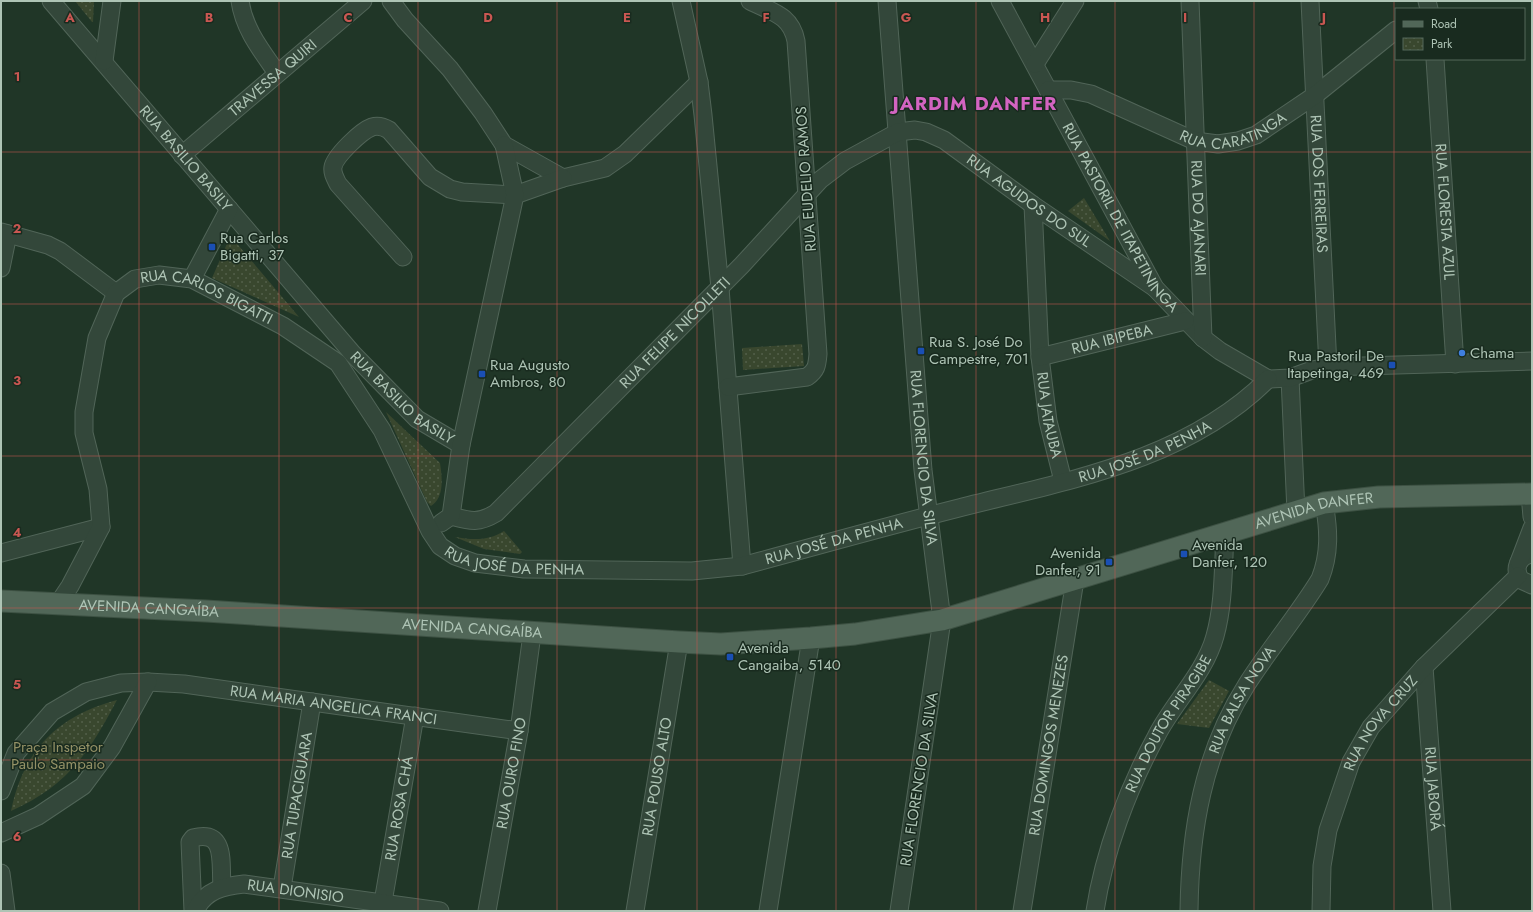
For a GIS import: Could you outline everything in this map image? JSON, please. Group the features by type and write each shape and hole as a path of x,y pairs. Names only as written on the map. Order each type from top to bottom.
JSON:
{"main road":[{"name":"AVENIDA DANFER","path":"942,620 1324,503 1378,497 1531,494"},
{"name":"AVENIDA CANGAÍBA","path":"1,601 214,612 532,634 721,644 856,634 942,620"}],"street":[{"name":"RUA BASILIO BASILY","path":"51,1 104,61 182,155 353,354 417,419 461,445"},
{"path":"104,61 112,1"},
{"path":"240,1 242,15 252,38 277,73"},
{"name":"TRAVESSA QUIRI","path":"182,155 363,1"},
{"path":"391,1 405,20 450,69 483,113 504,145 515,195 461,445 451,516 430,531"},
{"path":"681,1 699,82 720,288 742,566"},
{"name":"RUA EUDELIO RAMOS","path":"728,387 807,377 814,372 817,366 818,354 794,32 791,25 784,19 750,1"},
{"name":"RUA FLORENCIO DA SILVA","path":"887,1 928,516 942,620 899,911"},
{"name":"RUA PASTORIL DE ITAPETININGA","path":"1000,1 1156,288 1185,321 1203,338 1220,351 1268,379"},
{"path":"1035,64 1075,1"},
{"name":"RUA DO AJANARI","path":"1190,1 1203,338"},
{"name":"RUA DOS FERREIRAS","path":"1310,1 1328,367"},
{"name":"RUA CARATINGA","path":"1048,90 1071,90 1091,94 1195,141 1218,144 1238,141 1256,135 1314,96 1395,31"},
{"name":"RUA FLORESTA AZUL","path":"1436,60 1455,364"},
{"path":"402,257 338,184 334,176 333,168 340,153 368,129 380,126 389,130 430,177 441,185 462,192 515,195 563,178 605,168 625,154 699,82"},
{"name":"RUA AGUDOS DO SUL","path":"898,132 914,130 926,132 944,140 1033,205 1156,288"},
{"name":"RUA FELIPE NICOLLETI","path":"451,516 472,521 485,520 496,514 720,288 807,193 845,161 898,132"},
{"path":"504,145 563,178"},
{"name":"RUA JATAUBA","path":"1033,205 1040,357 1048,421 1063,482"},
{"path":"192,279 228,209"},
{"path":"1,268 4,233 33,240 60,251 116,293"},
{"name":"RUA CARLOS BIGATTI","path":"101,527 98,489 84,433 84,412 97,338 116,293 135,279 159,275 192,279 283,326 338,363 382,430 430,531"},
{"name":"RUA IBIPEBA","path":"1040,357 1185,321"},
{"path":"338,363 353,354"},
{"path":"1268,379 1290,378 1312,370 1328,367 1532,361"},
{"path":"1290,378 1296,512"},
{"name":"RUA JOSÉ DA PENHA","path":"430,531 440,546 455,556 475,563 524,568 692,571 742,566 928,516 1063,482 1140,459 1183,441 1234,409 1268,379"},
{"path":"1531,494 1532,518"},
{"name":"RUA BALSA NOVA","path":"1189,911 1189,872 1193,830 1213,754 1226,724 1247,686 1320,579 1326,564 1328,549 1328,521 1324,503"},
{"path":"1,553 101,527"},
{"path":"58,604 70,586 101,527"},
{"path":"1525,569 1532,528"},
{"name":"RUA DOUTOR PIRAGIBE","path":"1095,911 1109,850 1143,765 1157,734 1209,655 1220,616 1225,534"},
{"name":"RUA NOVA CRUZ","path":"1321,911 1322,866 1328,830 1351,762 1371,727 1424,667 1525,569"},
{"name":"RUA DOMINGOS MENEZES","path":"1022,911 1075,580"},
{"name":"RUA OURO FINO","path":"488,911 518,731 532,634"},
{"path":"768,911 811,638"},
{"name":"RUA POUSO ALTO","path":"635,911 679,642"},
{"name":"RUA JABORÁ","path":"1424,667 1442,911"},
{"path":"1,791 16,753 52,712 86,692 121,683 148,682"},
{"path":"1,833 38,816 83,786 112,747 148,682"},
{"name":"RUA MARIA ANGELICA FRANCI","path":"148,682 184,684 518,731"},
{"name":"RUA TUPACIGUARA","path":"282,888 312,702"},
{"name":"RUA ROSA CHÁ","path":"383,902 415,716"},
{"path":"201,836 215,840 219,847 222,886 207,896 194,911 190,842 193,838 201,836"},
{"path":"1,873 6,911"},
{"name":"RUA DIONISIO","path":"222,886 244,884 282,888 440,911"}],"green space":[{"path":"75,1 94,1 93,22 92,22"},
{"path":"1084,198 1110,241 1068,211"},
{"path":"229,239 234,240 299,317 212,278"},
{"path":"802,344 804,366 743,370 742,348"},
{"path":"386,412 440,463 442,480 441,492 439,497 431,506 427,502"},
{"path":"504,531 522,552 520,554 484,549 455,537 480,539 492,537"},
{"path":"1209,680 1229,691 1209,728 1177,724"},
{"name":"Praça Inspetor Paulo Sampaio","path":"117,700 86,752 62,779 47,791 11,811 24,771 34,754 46,739 60,726 77,716 96,707"}],"place":[{"name":"Rua Carlos Bigatti, 37","path":"212,247"},
{"name":"Rua S. José Do Campestre, 701","path":"921,351"},
{"name":"Chama","path":"1462,353"},
{"name":"Rua Pastoril De Itapetinga, 469","path":"1392,365"},
{"name":"Rua Augusto Ambros, 80","path":"482,374"},
{"name":"Avenida Danfer, 120","path":"1184,554"},
{"name":"Avenida Danfer, 91","path":"1109,562"},
{"name":"Avenida Cangaiba, 5140","path":"730,657"}],"district":[{"name":"JARDIM DANFER","path":"975,103"}]}
